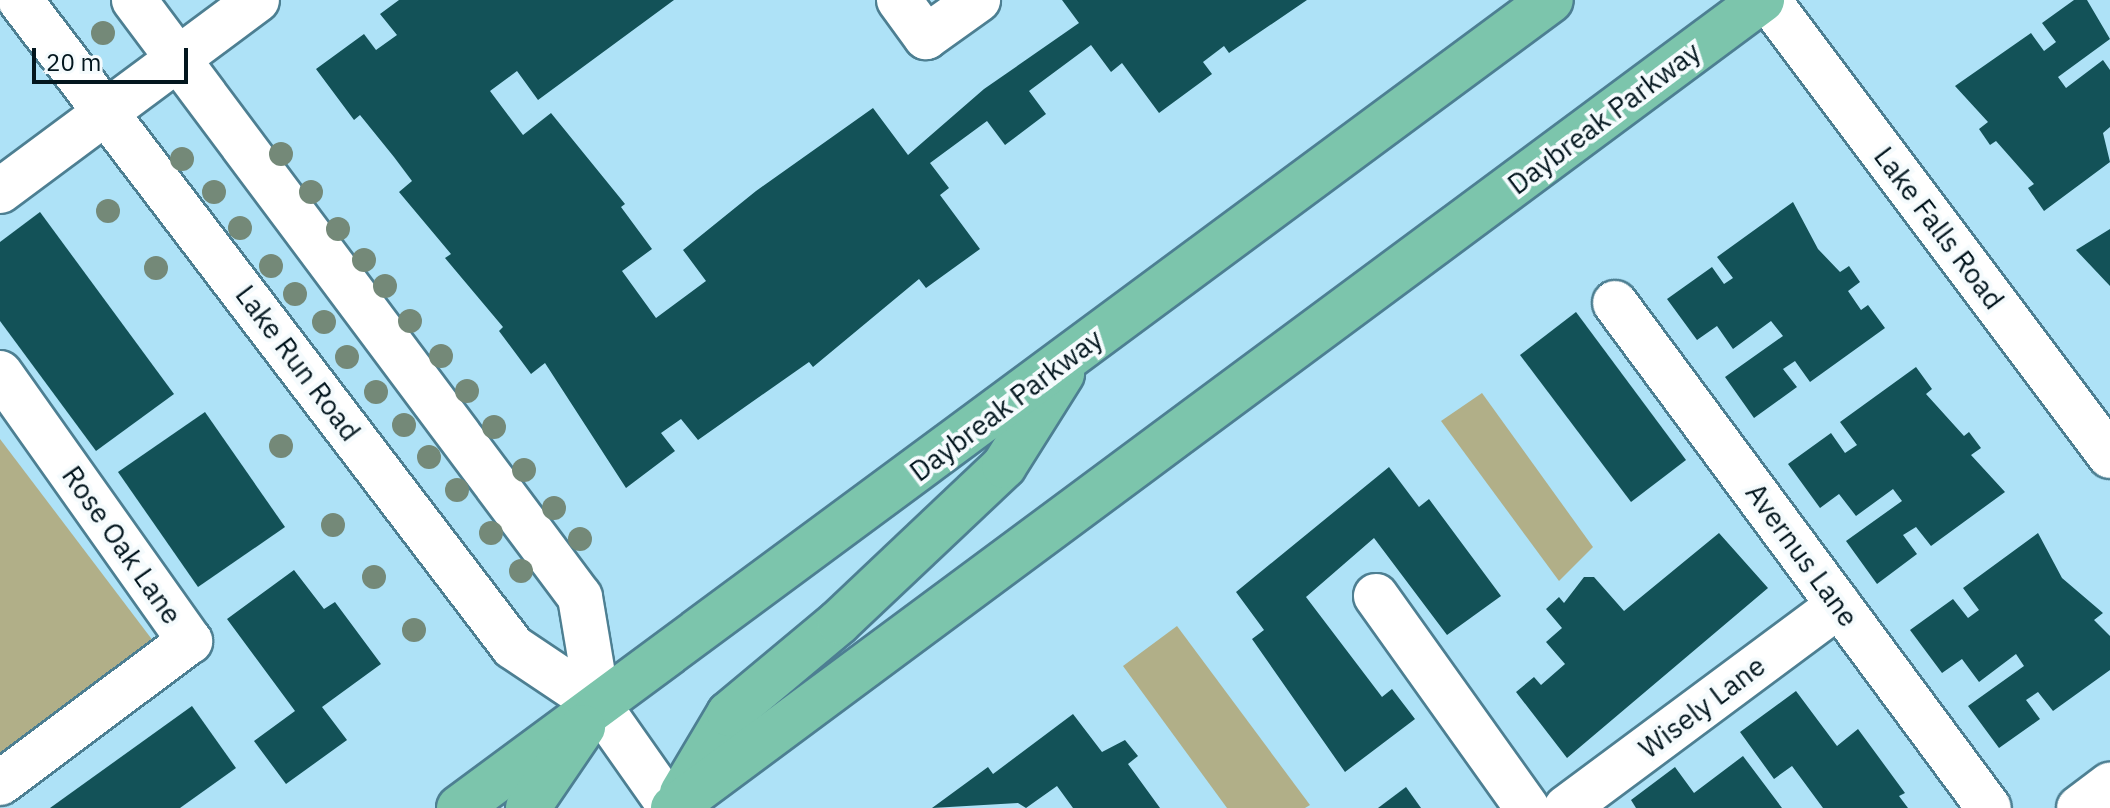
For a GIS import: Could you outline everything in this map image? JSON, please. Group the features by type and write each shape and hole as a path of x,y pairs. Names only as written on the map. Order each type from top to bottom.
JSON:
{"main road":[{"name":"Daybreak Parkway","path":"459,808 1551,0"},
{"name":"Daybreak Parkway","path":"672,808 1765,0"},
{"path":"672,808 729,714 839,622 1004,466 1077,352"},
{"path":"528,808 598,704"}],"street":[{"name":"Lake Run Road","path":"20,0 513,647 598,704 672,808"},
{"name":"Lake Run Road","path":"134,0 580,597 598,704"},
{"path":"0,191 257,0"},
{"path":"899,0 926,37 978,0"},
{"name":"Lake Falls Road","path":"1765,0 2110,456"},
{"name":"Avernus Lane","path":"1615,303 1989,808"},
{"name":"Rose Oak Lane","path":"0,373 190,641 0,783"},
{"path":"1376,596 1527,808"},
{"name":"Wisely Lane","path":"1566,808 1839,605"},
{"path":"2079,808 2110,785"}],"shaded area":[{"path":"1482,393 1593,547 1559,581 1441,421"},
{"path":"0,439 160,650 0,758"},
{"path":"1177,626 1310,805 1305,808 1227,808 1123,666"}],"building":[{"path":"399,0 674,0 538,100 517,71 490,91 523,135 551,113 625,204 621,207 652,249 622,271 656,318 706,281 683,250 756,191 873,108 908,155 984,89 1079,23 1062,0 1307,0 1229,53 1224,46 1203,62 1212,74 1159,113 1122,63 1111,72 1091,45 1029,91 1046,114 1005,145 987,121 930,163 949,188 940,195 980,249 926,288 919,279 813,367 809,362 698,440 681,419 661,433 675,451 626,488 545,363 531,374 499,331 503,327 445,258 451,254 399,192 412,181 360,115 354,120 316,69 364,34 376,50 397,35 380,14"},
{"path":"2074,0 2087,0 2110,39 2058,77 2066,88 2103,60 2110,70 2110,127 2103,133 2110,162 2044,211 2028,188 2034,184 1996,141 1990,145 1979,129 1988,122 1955,86 2031,33 2044,51 2056,42 2042,23"},
{"path":"1793,202 1818,249 1840,272 1849,266 1860,282 1848,291 1861,310 1868,305 1885,328 1810,382 1795,361 1783,369 1797,387 1754,418 1725,377 1783,336 1771,321 1733,349 1717,326 1697,340 1667,299 1712,267 1724,284 1733,278 1717,257"},
{"path":"40,212 174,394 96,451 0,321 0,242"},
{"path":"2110,229 2110,286 2076,250"},
{"path":"1576,312 1686,460 1631,502 1520,355"},
{"path":"1916,367 1932,389 1926,394 1964,436 1969,432 1981,448 1971,455 2005,492 1931,546 1916,527 1903,535 1917,554 1877,584 1846,541 1902,501 1893,489 1856,516 1839,494 1820,508 1788,464 1831,433 1845,453 1857,445 1840,422"},
{"path":"205,412 285,527 198,587 118,472"},
{"path":"1389,467 1419,507 1429,499 1501,596 1447,635 1374,538 1306,597 1382,697 1392,689 1415,719 1345,772 1252,639 1264,630 1236,592"},
{"path":"1719,533 1768,588 1567,758 1516,692 1534,677 1541,685 1565,664 1546,642 1562,628 1546,609 1559,597 1564,603 1584,577 1594,577 1624,611"},
{"path":"2038,533 2062,578 2103,613 2094,620 2110,636 2110,670 2053,711 2038,692 2026,700 2040,719 1999,748 1968,706 2024,666 2016,654 1979,682 1962,659 1942,673 1910,630 1953,599 1968,618 1979,610 1963,588"},
{"path":"294,570 324,609 335,602 381,664 322,707 347,740 286,784 254,741 295,711 227,619"},
{"path":"1796,691 1837,746 1858,729 1905,793 1899,796 1908,808 1823,808 1792,766 1774,779 1740,732"},
{"path":"192,706 236,768 180,808 50,808"},
{"path":"1073,714 1102,752 1125,740 1138,756 1128,764 1160,808 1073,808 1057,786 1026,808 1018,803 932,808 988,767 993,774"},
{"path":"1743,756 1782,808 1636,808 1631,800 1675,767 1694,793"},
{"path":"1406,787 1421,808 1378,808"}]}
